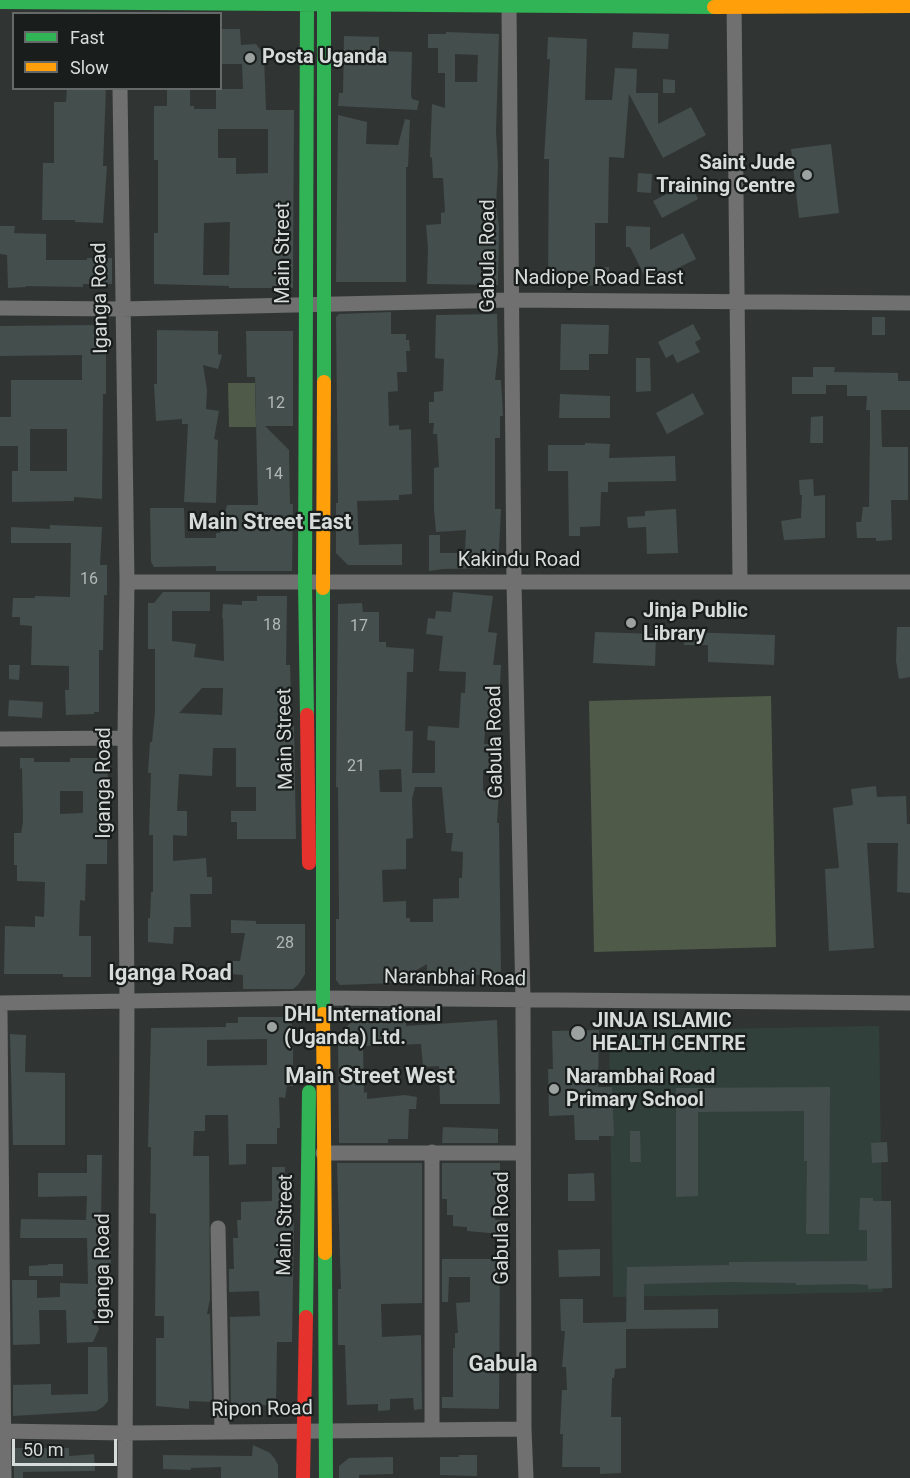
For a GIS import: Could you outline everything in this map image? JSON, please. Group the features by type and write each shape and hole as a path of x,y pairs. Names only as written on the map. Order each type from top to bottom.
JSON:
{"street":[{"path":"0,2 119,8 308,1 509,6 734,4 910,6"},
{"name":"Main Street","path":"308,1 305,582 309,886 317,999 323,1153 326,1478"},
{"name":"Main Street","path":"310,1058 317,999 324,582 323,1"},
{"path":"734,4 740,581"},
{"name":"Gabula Road","path":"509,6 514,582 524,1001 526,1478"},
{"name":"Iganga Road","path":"120,90 127,582 125,1478"},
{"name":"Nadiope Road East","path":"0,308 122,309 510,300 910,303"},
{"name":"Kakindu Road","path":"127,582 910,582"},
{"path":"0,739 125,738"},
{"name":"Naranbhai Road","path":"0,1003 317,999 910,1003"},
{"path":"0,1011 4,1478"},
{"name":"Main Street","path":"303,1478 309,1082"},
{"path":"432,1152 432,1429"},
{"path":"323,1153 524,1153"},
{"path":"218,1228 222,1432"},
{"name":"Ripon Road","path":"2,1432 524,1429"}],"shaded area":[{"path":"879,1026 883,1292 613,1297 609,1031"}],"green space":[{"path":"228,383 255,383 256,427 229,427"},
{"path":"771,696 776,947 594,952 589,701"}],"building":[{"path":"222,29 240,29 241,45 256,44 264,55 266,110 294,110 293,288 229,288 229,286 154,284 154,233 158,233 158,160 154,160 154,106 167,106 167,90 190,90 190,106 194,106 194,109 216,109 216,90 243,89 242,64 222,64","holes":["218,129 268,129 268,173 236,174 236,158 218,158","230,222 229,275 203,275 204,223"]},
{"path":"446,32 499,34 496,131 498,285 427,284 426,225 441,224 441,213 445,212 443,178 433,178 432,158 430,157 432,104 445,108 445,73 438,73 438,48 428,48 428,34 446,34","holes":["455,54 478,55 477,82 455,82"]},
{"path":"633,32 669,34 668,49 632,48"},
{"path":"344,36 379,37 379,51 412,52 411,95 412,99 419,101 417,110 338,106 339,93 343,93"},
{"path":"548,37 587,39 585,100 612,100 615,68 637,69 636,93 658,93 658,124 691,107 706,135 663,158 629,94 624,158 609,157 608,223 595,223 595,268 609,267 610,284 584,286 584,276 548,276 549,159 544,159 550,59 547,59"},
{"path":"663,79 675,80 675,93 663,93"},
{"path":"67,90 106,90 103,166 107,166 103,223 42,220 43,163 54,163 54,102 66,102"},
{"path":"338,115 367,122 366,144 398,145 405,119 410,120 408,167 406,167 406,282 336,282"},
{"path":"831,144 839,213 799,218 791,149"},
{"path":"638,173 652,174 651,193 637,192"},
{"path":"690,182 698,199 662,218 653,201"},
{"path":"0,226 15,226 14,233 46,234 46,260 112,258 112,284 83,284 83,287 8,288 7,255 0,254"},
{"path":"626,226 650,227 650,250 683,233 696,259 648,283 630,247 626,247"},
{"path":"391,312 391,334 406,334 410,351 406,351 407,372 397,372 398,391 388,392 389,426 399,425 399,430 411,429 412,494 399,495 399,500 357,501 359,545 402,544 402,565 348,565 336,553 336,503 338,503 336,317 339,314"},
{"path":"497,314 498,352 495,380 501,380 503,416 500,416 500,438 495,438 495,509 501,509 498,568 429,571 429,535 440,535 440,553 465,553 466,530 436,532 434,468 439,467 437,434 433,434 434,423 429,423 429,402 434,402 434,392 443,391 444,359 435,358 436,315"},
{"path":"872,317 885,317 885,335 872,335"},
{"path":"561,324 609,325 608,354 589,354 589,370 560,370"},
{"path":"693,324 701,339 695,342 700,352 677,363 673,354 666,358 658,342"},
{"path":"94,325 94,343 106,343 102,499 74,497 74,501 12,502 12,471 18,471 18,446 0,446 0,417 11,417 11,380 82,380 82,355 0,356 0,326","holes":["30,429 67,429 67,471 30,471"]},
{"path":"157,330 218,331 218,354 222,355 218,369 203,365 207,390 206,409 219,411 214,439 218,440 216,503 184,502 188,424 182,424 182,419 156,421 154,384 157,384"},
{"path":"246,331 293,331 293,426 265,426 289,450 290,504 293,504 292,571 216,571 216,566 154,567 151,562 150,508 184,508 185,538 216,538 216,533 220,533 227,505 258,505 255,377 247,377"},
{"path":"636,358 650,358 651,391 636,392"},
{"path":"813,367 835,367 834,372 898,373 898,381 910,381 910,410 881,410 882,447 908,447 908,500 891,500 892,540 876,541 876,538 857,538 856,522 861,522 863,507 869,507 870,410 866,410 867,396 847,396 847,385 826,385 826,394 792,394 792,377 813,377"},
{"path":"693,393 704,414 667,434 656,413"},
{"path":"560,394 610,396 610,418 559,418"},
{"path":"823,416 823,443 810,443 811,417"},
{"path":"585,443 610,444 609,458 675,456 676,481 608,482 608,492 601,492 600,526 580,527 580,536 569,536 568,471 548,471 548,445 585,445"},
{"path":"813,479 814,496 825,495 825,538 784,540 781,521 801,518 802,495 800,495 799,480"},
{"path":"676,509 678,553 647,554 646,527 628,528 627,517 645,516 645,511"},
{"path":"50,525 102,527 100,565 107,565 107,595 104,595 103,650 99,650 99,712 94,712 94,714 66,715 65,690 69,690 69,666 31,665 32,626 20,625 20,617 12,617 13,598 70,597 71,543 11,543 11,527 50,529"},
{"path":"163,592 210,592 210,611 172,611 172,641 196,644 194,657 224,661 223,604 242,605 242,601 257,601 257,596 287,596 286,665 290,665 292,726 294,726 296,839 237,839 237,822 231,822 231,811 256,811 256,787 236,787 236,748 213,748 212,776 179,774 177,811 187,811 187,836 173,835 173,861 206,858 207,877 212,877 212,894 190,894 191,927 174,927 173,944 148,942 148,918 150,918 151,892 153,892 153,835 149,835 151,773 148,773 155,712 155,649 148,649 148,603 154,603","holes":["202,688 223,688 222,715 179,713"]},
{"path":"453,592 493,596 488,632 497,633 493,665 501,665 498,721 486,720 484,744 498,744 498,770 483,770 483,791 499,792 497,823 499,823 501,974 427,978 427,964 395,983 340,985 336,980 336,919 339,919 338,787 336,787 338,604 362,603 363,612 379,612 379,642 386,642 386,647 414,649 413,672 407,672 405,731 413,731 412,773 435,773 435,741 427,740 428,726 459,728 461,693 465,693 466,672 439,671 443,636 426,634 428,618 435,619 436,611 451,612","holes":["401,769 402,792 380,792 379,770","415,787 442,787 446,833 453,833 451,851 463,852 459,898 433,899 433,922 410,922 410,918 406,918 406,901 383,902 382,870 406,869 406,839 413,838 412,799"]},
{"path":"897,627 910,627 910,677 899,679 896,661"},
{"path":"595,632 656,634 655,666 593,663"},
{"path":"684,632 775,635 774,665 708,662 708,645 684,645"},
{"path":"9,665 20,665 19,680 9,679"},
{"path":"9,700 43,702 42,718 8,716"},
{"path":"20,758 34,758 34,762 70,762 70,758 108,758 107,864 86,864 85,901 80,900 79,936 91,936 91,977 63,977 63,974 4,974 5,926 35,927 35,916 44,917 45,882 17,881 17,865 14,865 14,833 21,833 23,822 22,768 20,769","holes":["60,791 83,791 83,813 60,814"]},
{"path":"876,786 877,797 906,796 907,824 910,824 910,893 897,892 898,843 867,843 874,948 829,951 825,869 839,868 833,808 853,805 851,789"},
{"path":"231,920 256,921 256,924 305,924 305,974 298,985 293,989 243,989 243,975 230,974 230,961 240,961 245,933 231,933"},
{"path":"238,1017 287,1019 293,1030 293,1086 287,1086 285,1098 279,1097 280,1128 277,1128 277,1144 246,1144 246,1164 229,1165 228,1115 205,1115 205,1131 194,1131 193,1156 209,1156 210,1299 207,1314 210,1314 212,1402 189,1401 189,1409 156,1406 156,1338 164,1338 164,1316 155,1316 156,1214 150,1213 151,1147 148,1147 151,1028 226,1027 226,1023 238,1023","holes":["267,1039 267,1065 207,1066 207,1040"]},
{"path":"497,1020 500,1104 440,1104 439,1066 423,1067 421,1044 363,1046 364,1093 367,1092 367,1099 405,1095 417,1097 416,1109 409,1109 408,1139 388,1139 388,1143 339,1143 338,1036 350,1023 406,1021 406,1026"},
{"path":"599,1030 598,1087 612,1087 614,1136 599,1136 599,1140 575,1140 574,1115 549,1116 548,1069 553,1069 552,1031"},
{"path":"10,1034 26,1035 25,1072 65,1073 65,1145 13,1145"},
{"path":"830,1087 829,1234 806,1234 807,1161 804,1161 804,1111 698,1112 698,1196 676,1197 676,1088"},
{"path":"443,1127 498,1129 498,1143 442,1143"},
{"path":"630,1131 640,1131 641,1162 630,1162"},
{"path":"887,1142 888,1162 872,1163 871,1143"},
{"path":"87,1155 102,1155 101,1220 110,1220 111,1278 105,1278 104,1310 92,1310 99,1329 93,1342 67,1343 66,1310 39,1310 40,1344 13,1345 12,1280 37,1280 37,1298 60,1297 60,1283 88,1284 87,1238 20,1238 21,1219 86,1220 87,1196 38,1197 38,1173 87,1173"},
{"path":"337,1163 422,1163 422,1303 381,1304 382,1337 421,1335 422,1409 414,1410 413,1398 390,1399 390,1410 378,1411 378,1404 347,1405 345,1345 338,1345 338,1289 341,1289"},
{"path":"442,1163 500,1163 500,1181 496,1181 495,1220 501,1220 500,1234 467,1231 467,1227 453,1226 453,1215 447,1215 447,1199 442,1199"},
{"path":"272,1167 285,1167 284,1220 294,1220 292,1342 277,1342 276,1405 231,1406 230,1317 260,1316 259,1291 229,1292 229,1269 234,1269 233,1238 238,1238 237,1220 241,1220 241,1202 272,1201"},
{"path":"594,1173 595,1201 568,1201 568,1174"},
{"path":"860,1198 891,1201 892,1288 868,1289 868,1285 796,1285 796,1283 644,1284 644,1310 718,1309 718,1328 626,1329 627,1267 729,1265 729,1262 867,1261 867,1230 859,1230"},
{"path":"600,1249 600,1276 559,1277 558,1250"},
{"path":"442,1259 500,1259 499,1409 442,1408 442,1397 453,1397 453,1348 455,1348 455,1333 458,1333 456,1303 470,1302 470,1277 449,1277 448,1302 442,1302"},
{"path":"63,1264 63,1276 29,1276 29,1266"},
{"path":"560,1299 583,1299 583,1323 626,1322 626,1368 615,1369 614,1378 612,1378 611,1417 621,1417 621,1473 600,1474 600,1467 562,1467 563,1434 560,1434 562,1390 567,1390 566,1367 562,1367 565,1331 561,1331"},
{"path":"88,1347 107,1347 108,1401 103,1407 96,1411 13,1416 13,1385 51,1384 51,1395 88,1394"},
{"path":"253,1445 270,1453 275,1459 278,1465 278,1478 221,1478 221,1467 191,1468 191,1470 163,1469 163,1455 252,1456"},
{"path":"14,1448 69,1448 69,1456 94,1454 95,1471 23,1472 23,1478 14,1478"},
{"path":"459,1455 477,1455 477,1476 440,1475 440,1457 459,1457"},
{"path":"393,1457 393,1474 339,1478 339,1466 349,1458"}],"traffic: fast":[{"path":"0,2 714,7"},
{"path":"307,3 305,582 307,715"},
{"path":"324,3 324,382"},
{"path":"323,588 323,1014"},
{"path":"306,1317 309,1092"},
{"path":"325,1253 326,1478"}],"traffic: slow":[{"path":"714,7 910,6"},
{"path":"323,588 324,382"},
{"path":"323,1014 325,1253"}],"traffic: jam":[{"path":"307,715 309,863"},
{"path":"303,1478 306,1317"}],"place":[{"name":"Posta Uganda","path":"250,58"},
{"name":"Saint Jude Training Centre","path":"807,175"},
{"name":"Jinja Public Library","path":"631,623"},
{"name":"DHL International (Uganda) Ltd.","path":"272,1027"},
{"name":"JINJA ISLAMIC HEALTH CENTRE","path":"578,1033"},
{"name":"Narambhai Road Primary School","path":"554,1089"}],"district":[{"name":"Main Street East","path":"270,523"},
{"name":"Iganga Road","path":"170,974"},
{"name":"Main Street West","path":"370,1077"},
{"name":"Gabula","path":"503,1365"}]}
